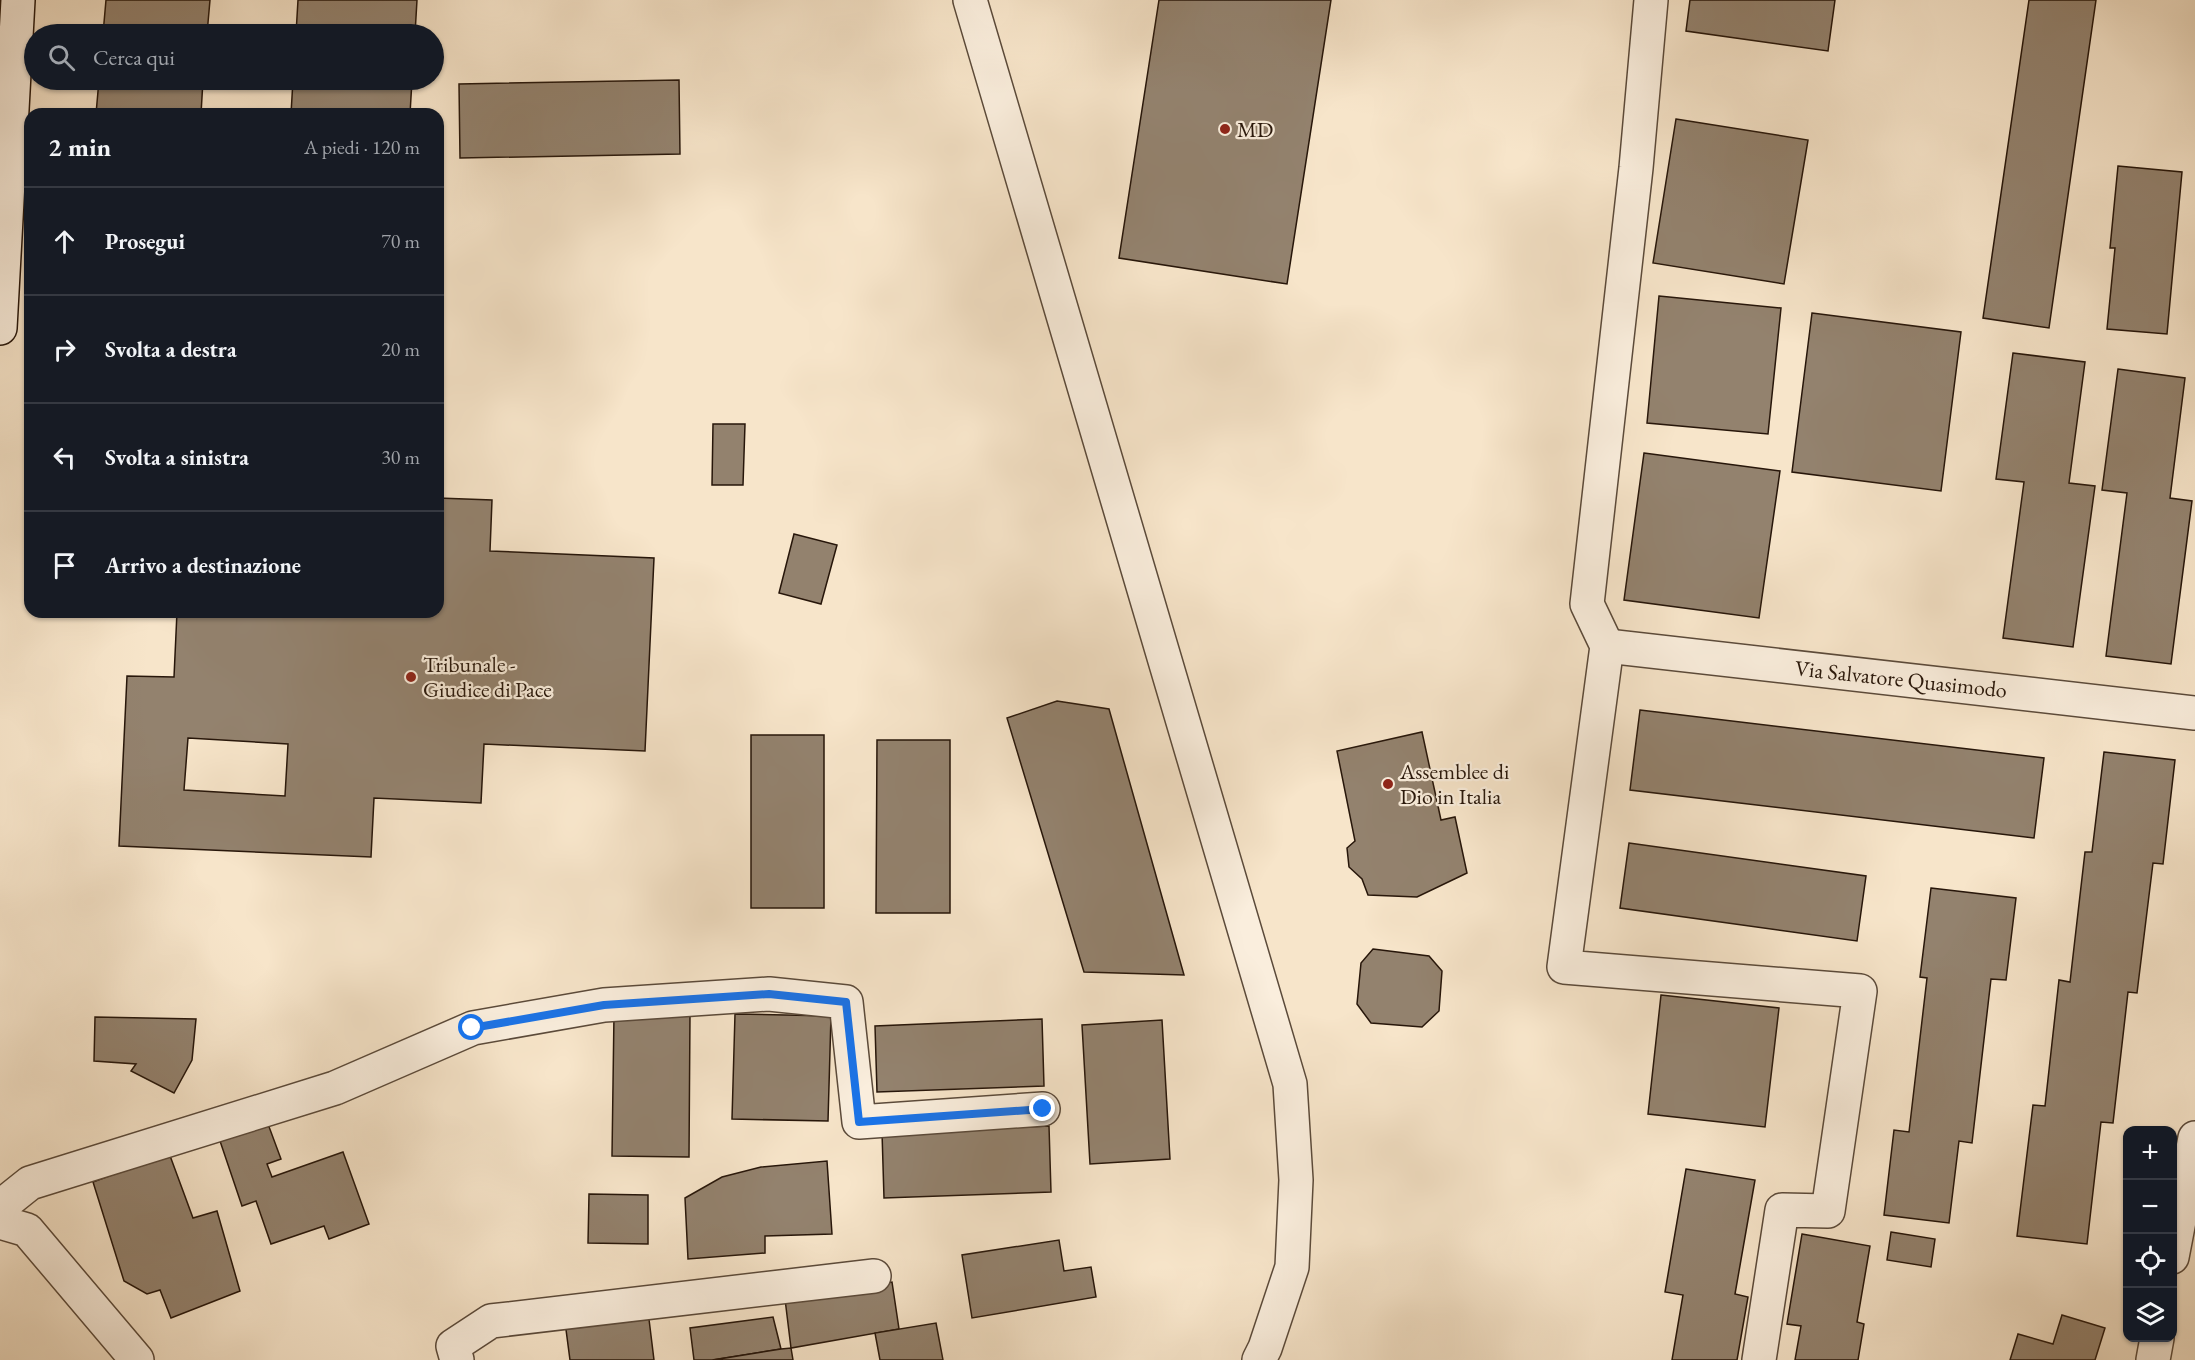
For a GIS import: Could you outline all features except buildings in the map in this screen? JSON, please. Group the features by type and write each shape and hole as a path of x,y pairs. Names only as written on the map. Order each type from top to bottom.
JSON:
{"street":[{"path":"0,328 18,0"},
{"path":"969,0 1290,1084 1296,1180 1292,1267 1259,1360"},
{"path":"1650,0 1636,168 1587,604 1607,646 1564,967 1860,991 1828,1211 1782,1210 1759,1360"},
{"name":"Via Salvatore Quasimodo","path":"1607,646 2195,713"},
{"path":"0,1207 30,1183 335,1088 472,1028 604,1005 769,994 846,1002 859,1122 1043,1109"},
{"path":"2176,1234 2195,1138"},
{"path":"0,1222 27,1230 137,1360"},
{"path":"457,1360 453,1346 491,1321 874,1276"},
{"path":"2153,1360 2156,1342"}],"place":[{"name":"MD","path":"1225,129"},
{"name":"Tribunale - Giudice di Pace","path":"411,677"},
{"name":"Assemblee di Dio in Italia","path":"1388,784"}],"route":[{"path":"472,1028 604,1005 769,994 846,1002 859,1122 1043,1109"}]}
